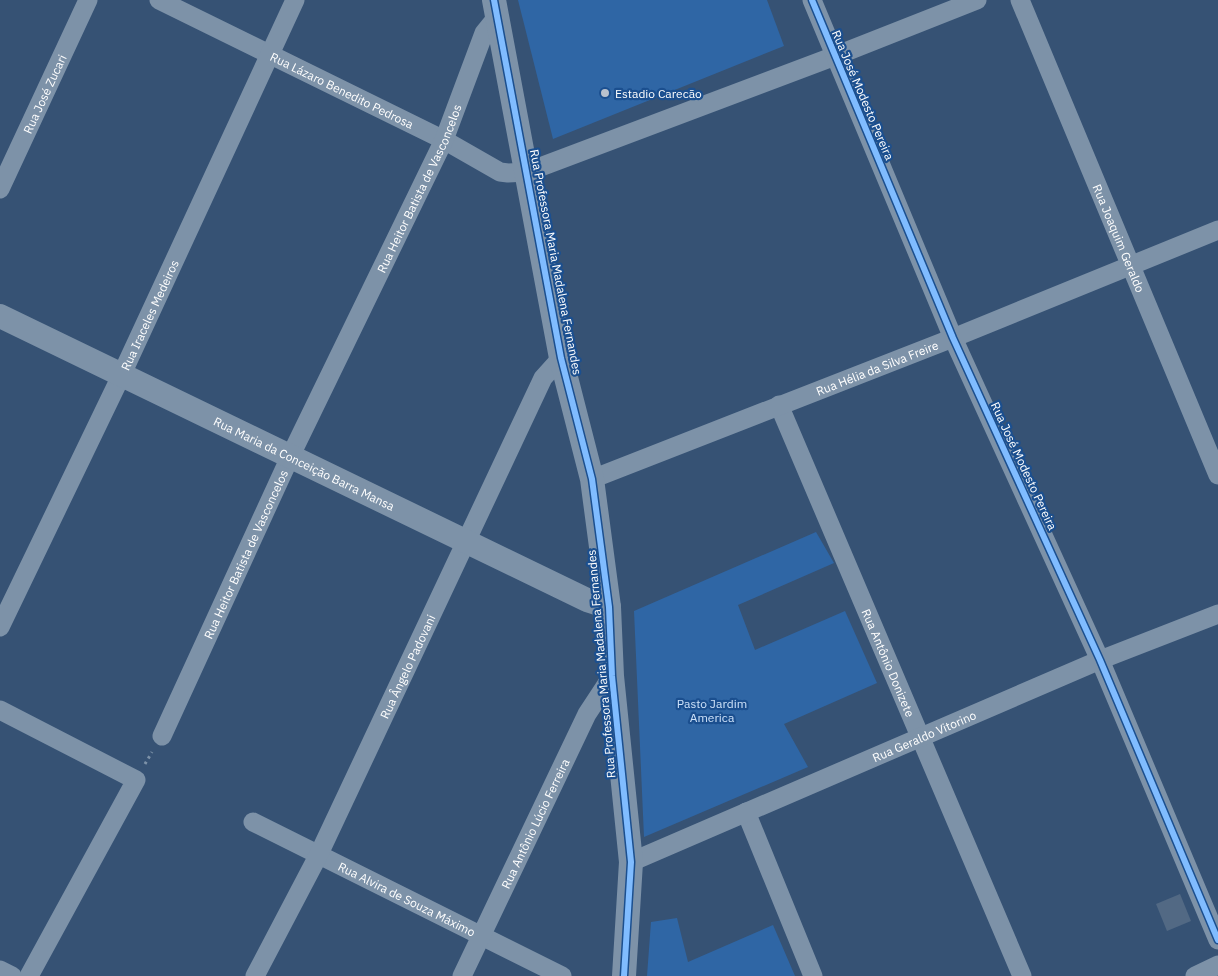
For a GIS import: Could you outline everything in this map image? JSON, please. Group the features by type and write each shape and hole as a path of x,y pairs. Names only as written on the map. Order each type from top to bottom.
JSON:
{"street":[{"name":"Rua José Zucari","path":"0,189 88,0"},
{"name":"Rua Lázaro Benedito Pedrosa","path":"158,0 444,140 500,172 527,172"},
{"name":"Rua Iraceles Medeiros","path":"0,627 121,376 295,0"},
{"name":"Rua José Modesto Pereira","path":"812,0 953,338 1100,660 1218,940"},
{"path":"527,172 835,56 977,0"},
{"name":"Rua Joaquim Geraldo","path":"1020,0 1218,475"},
{"name":"Rua Heitor Batista de Vasconcelos","path":"162,736 290,457 444,140 495,8"},
{"name":"Rua Professora Maria Madalena Fernandes","path":"495,8 561,358 592,479 609,607 612,676 631,862 624,976"},
{"name":"Rua Hélia da Silva Freire","path":"592,479 953,338 1218,230"},
{"name":"Rua Maria da Conceição Barra Mansa","path":"0,316 586,600 609,607"},
{"name":"Rua Ângelo Padovani","path":"255,976 318,856 543,378 561,358"},
{"name":"Rua Antônio Donizete","path":"779,405 1022,976"},
{"name":"Rua Geraldo Vitorino","path":"631,862 1100,660 1218,614"},
{"name":"Rua Antônio Lúcio Ferreira","path":"462,976 483,936 587,714 612,676"},
{"path":"0,710 136,780 29,976"},
{"path":"746,812 813,976"},
{"name":"Rua Alvira de Souza Máximo","path":"253,822 562,976"},
{"path":"1195,976 1218,965"},
{"path":"0,970 12,976"}],"path":[{"path":"136,780 162,736"}],"green space":[{"name":"Estadio Carecão","path":"518,0 767,0 784,46 553,139"},
{"name":"Pasto Jardim America","path":"816,532 834,563 738,605 755,650 845,611 877,683 784,724 808,767 644,837 634,611"},
{"path":"677,918 688,962 773,925 795,976 647,976 651,922"}],"building":[{"path":"1180,894 1191,921 1167,931 1156,904"}],"cycle path":[{"path":"494,0 561,358 592,479 609,607 612,676 631,862 624,976"},
{"path":"812,0 953,338 1100,660 1218,940"}],"place":[{"name":"Estadio Carecão","path":"605,93"}]}
